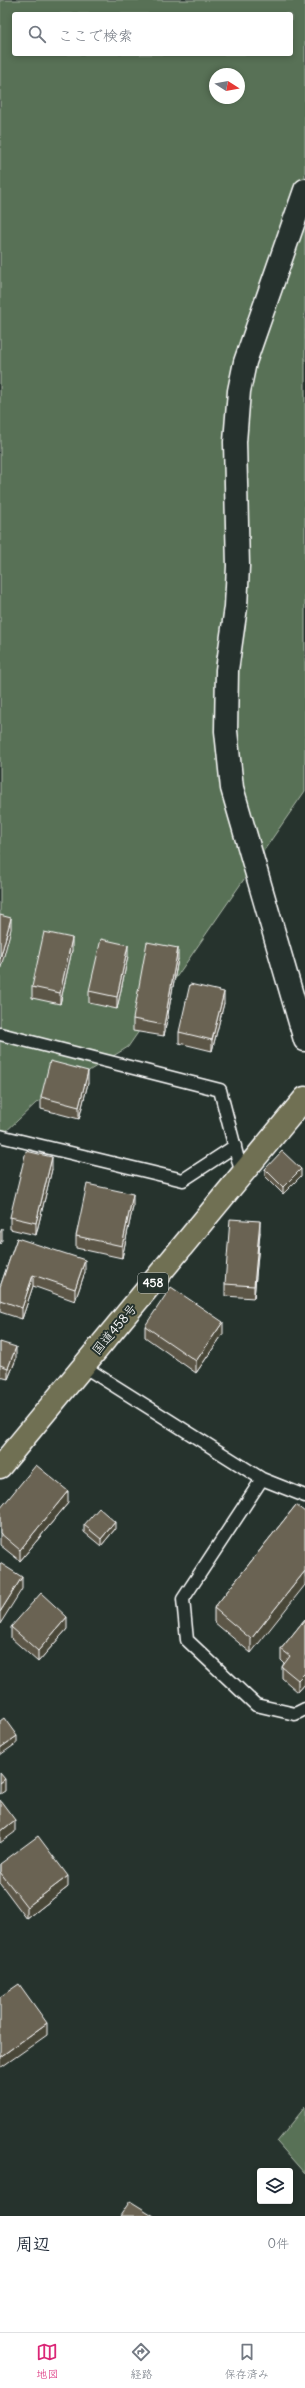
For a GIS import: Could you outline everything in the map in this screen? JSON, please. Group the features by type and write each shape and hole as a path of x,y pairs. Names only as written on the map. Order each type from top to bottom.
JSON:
{"highway":[{"name":"国道458号","path":"0,1467 305,1098"}],"street":[{"path":"305,190 245,362 239,390 235,442 238,566 236,607 227,670 226,731 232,788 305,1040"}],"lane":[{"path":"0,1034 220,1090 242,1175"},
{"path":"0,1136 183,1180 235,1146"},
{"path":"83,1366 262,1479 305,1496"},
{"path":"262,1479 183,1599 187,1640 256,1705 295,1714 305,1709"}],"green space":[{"path":"0,0 305,0 305,791 128,1047 36,1103 0,1137"},
{"path":"305,2107 305,2174 277,2142"}],"building":[{"path":"0,915 11,918 0,959"},
{"path":"44,932 72,938 60,993 32,987"},
{"path":"101,939 128,945 117,997 89,991"},
{"path":"147,942 178,948 164,1025 133,1019"},
{"path":"190,984 224,992 212,1040 179,1032"},
{"path":"50,1061 88,1071 79,1107 41,1097"},
{"path":"26,1151 52,1157 36,1223 10,1217"},
{"path":"282,1151 301,1169 283,1187 265,1169"},
{"path":"87,1184 133,1194 122,1246 76,1236"},
{"path":"230,1219 260,1221 254,1286 225,1284"},
{"path":"17,1238 85,1260 75,1289 33,1275 22,1308 0,1300 0,1287"},
{"path":"171,1287 223,1322 196,1361 145,1326"},
{"path":"0,1342 16,1347 8,1368 0,1365"},
{"path":"36,1465 68,1491 20,1550 0,1533 0,1509"},
{"path":"296,1505 305,1512 305,1571 251,1639 214,1608"},
{"path":"99,1508 115,1522 101,1539 84,1525"},
{"path":"0,1563 22,1577 0,1612"},
{"path":"41,1593 67,1617 38,1651 11,1627"},
{"path":"305,1619 305,1673 298,1680 282,1667 290,1656 281,1649"},
{"path":"4,1718 17,1736 0,1748 0,1721"},
{"path":"0,1773 5,1779 0,1783"},
{"path":"0,1800 15,1820 0,1832"},
{"path":"38,1836 68,1876 27,1907 0,1872 0,1864"},
{"path":"19,1984 47,2023 0,2057 0,1997"},
{"path":"130,2201 154,2216 120,2216"}]}
